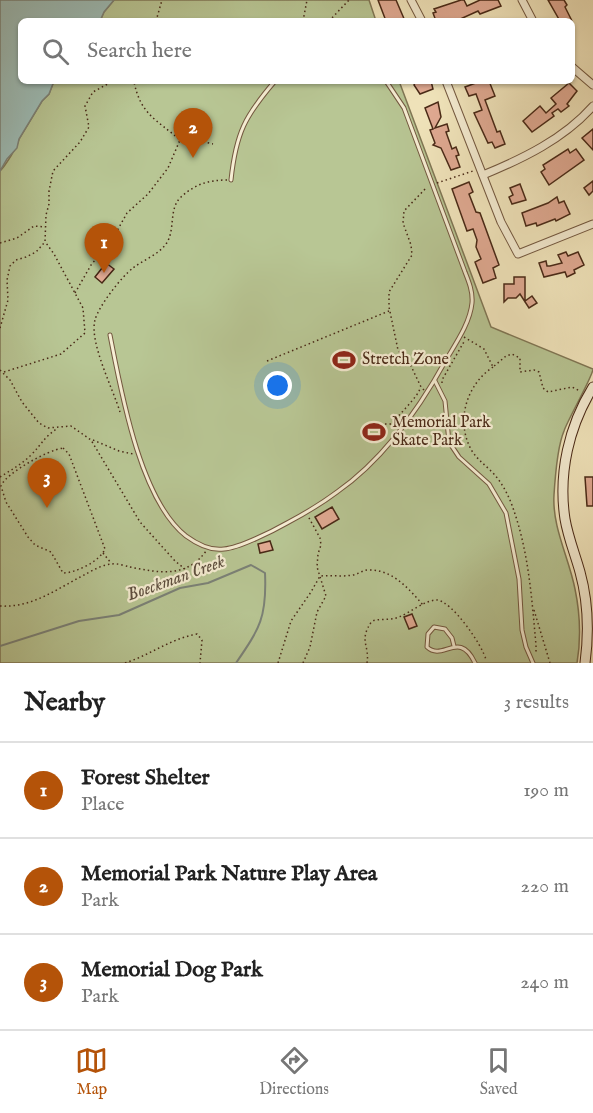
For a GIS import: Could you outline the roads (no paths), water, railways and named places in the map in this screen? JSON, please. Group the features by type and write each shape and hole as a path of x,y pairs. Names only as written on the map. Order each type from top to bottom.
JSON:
{"street":[{"path":"522,0 531,18"},
{"path":"413,1 421,18"},
{"path":"575,70 593,85"},
{"path":"447,84 501,222 518,254 593,224"},
{"path":"483,175 539,148 572,126 593,106"},
{"path":"585,663 587,626 584,595 567,527 563,486 569,443 581,409 593,387"}],"lane":[{"path":"231,180 236,143 247,119 273,84"},
{"path":"110,335 121,393 140,456 156,497 175,526 187,537 208,548 225,550 269,534 339,491 377,457 409,420 435,381 460,336 472,306 472,296 465,272 404,108 388,84"},
{"path":"435,381 445,401 449,442 459,457 489,484 506,513 517,562 522,630 533,663"},
{"path":"454,646 452,638 445,629 434,627 428,634 427,647 434,652 454,646 466,650 475,663"}],"water":[{"path":"0,0 114,0 101,18 18,18 18,84 53,84 49,94 42,101 19,139 17,148 0,171"}],"waterway":[{"name":"Boeckman Creek","path":"0,646 79,621 119,615 180,588 208,583 251,565 265,573 265,601 256,631 236,663"}],"place":[{"name":"Memorial Park Nature Play Area","path":"193,158"},
{"name":"Forest Shelter","path":"104,273"},
{"name":"Stretch Zone","path":"344,360"},
{"name":"Memorial Park Skate Park","path":"374,432"},
{"name":"Memorial Dog Park","path":"47,508"}]}
